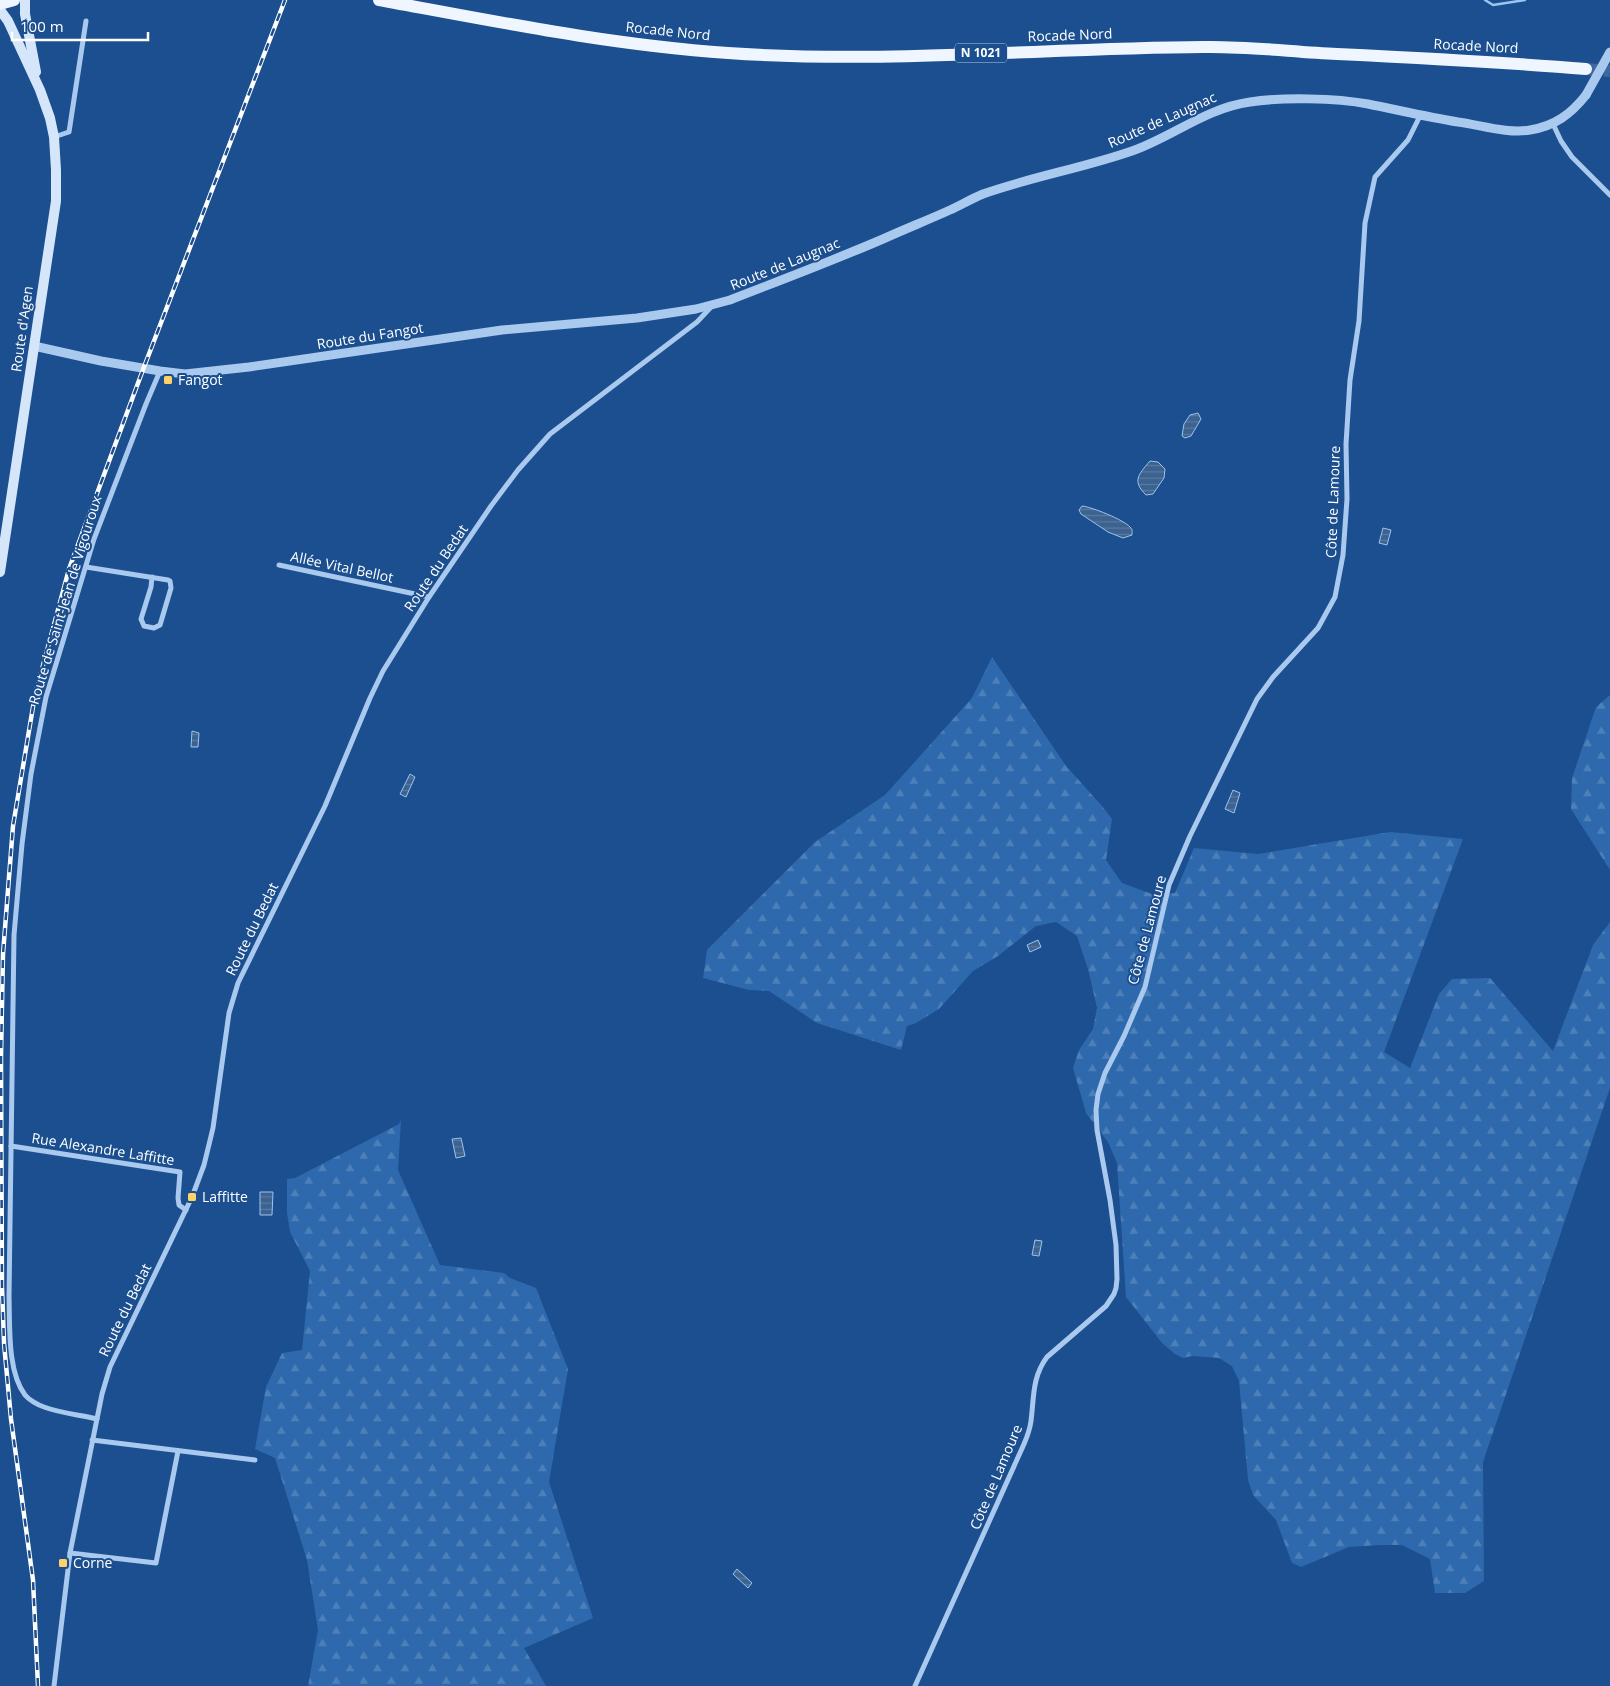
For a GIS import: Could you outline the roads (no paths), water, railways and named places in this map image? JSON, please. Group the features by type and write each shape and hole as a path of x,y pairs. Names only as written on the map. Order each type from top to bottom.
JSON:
{"main road":[{"path":"0,4 14,0"},
{"name":"Route d'Agen","path":"25,0 25,14 40,90"},
{"name":"Rocade Nord","path":"379,0 580,37 726,53 812,57 904,57 1100,48 1208,47 1514,63 1586,69"},
{"name":"Route d'Agen","path":"0,10 8,21 40,90 50,118 54,137 56,170 56,200 0,572"}],"street":[{"path":"54,137 69,132 86,21"},
{"name":"Route de Laugnac","path":"712,306 828,262 941,214 980,195 1135,150 1208,113 1229,106 1279,100 1342,101 1367,104 1420,116 1511,130 1527,131 1553,124 1564,118 1578,106 1610,52"},
{"name":"Côte de Lamoure","path":"915,1686 1024,1444 1031,1423 1034,1384 1042,1364 1047,1357 1106,1306 1114,1294 1117,1279 1116,1245 1097,1130 1096,1110 1098,1094 1107,1068 1124,1036 1144,987 1169,885 1229,754 1257,698 1273,677 1318,628 1335,597 1343,555 1347,499 1346,444 1350,380 1359,321 1365,223 1375,177 1408,140 1420,116"},
{"path":"1553,124 1572,157 1610,195"},
{"name":"Route du Fangot","path":"34,346 101,361 185,374 249,367 492,332 637,318 712,306"},
{"name":"Route du Bedat","path":"54,1686 70,1554 92,1440 110,1367 186,1210 204,1165 213,1128 229,1013 238,982 325,806 370,698 383,671 429,597 518,470 550,434 696,322 712,306"},
{"name":"Route de Saint-Jean de Vigouroux","path":"97,1419 44,1407 26,1396 16,1376 10,1344 14,935 22,844 31,774 55,662 104,510 160,371"},
{"name":"Allée Vital Bellot","path":"279,565 429,597"},
{"path":"86,567 152,577 168,580 171,584 160,625 154,628 144,626 141,619 151,587 152,577"},
{"name":"Rue Alexandre Laffitte","path":"11,1146 180,1172 178,1198 179,1204 186,1210"},
{"path":"92,1440 255,1460"},
{"path":"70,1554 156,1562 178,1451"}],"waterway":[{"path":"1485,0 1493,5 1525,0"}],"tunnel":[{"path":"1586,69 1610,71"}],"railway":[{"path":"38,1686 33,1580 11,1419 4,1343 2,1287 1,1057 3,954 13,826 35,695 69,569 144,367 285,0"}],"place":[{"name":"Fangot","path":"168,380"},
{"name":"Laffitte","path":"192,1197"},
{"name":"Corne","path":"63,1563"}]}
